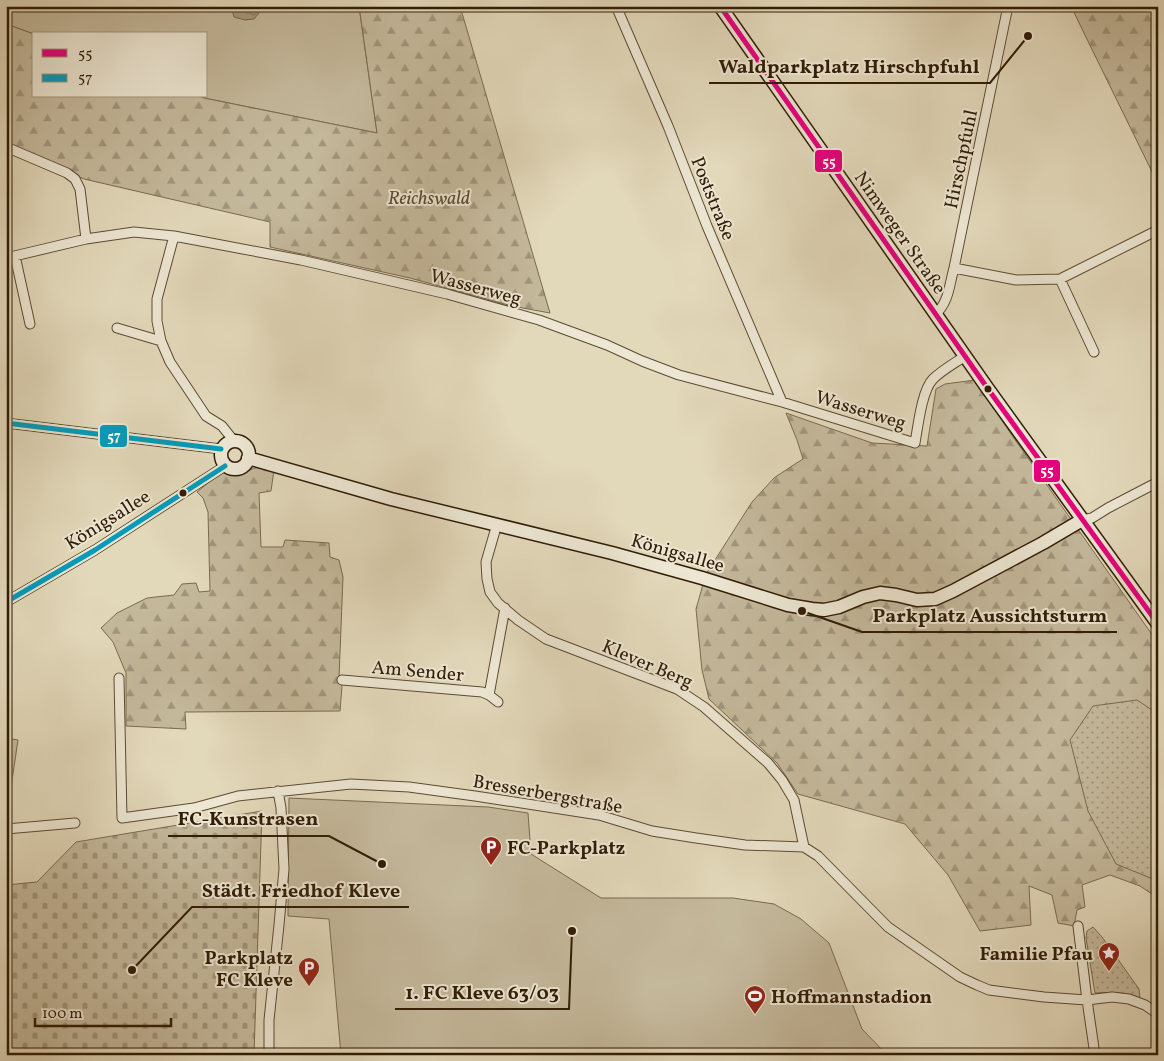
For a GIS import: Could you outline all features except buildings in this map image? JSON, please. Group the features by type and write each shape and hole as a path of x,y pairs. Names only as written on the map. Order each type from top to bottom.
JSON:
{"street":[{"name":"Poststraße","path":"616,6 668,126 707,226 782,402"},
{"name":"Nimweger Straße","path":"720,6 936,314 1158,624"},
{"name":"Hirschpfuhl","path":"936,314 946,301 954,268 1008,6"},
{"path":"6,146 67,173 76,179 80,189 86,239"},
{"path":"954,268 1016,280 1060,279 1158,230"},
{"name":"Wasserweg","path":"30,324 11,257 86,239 134,232 174,236 301,260 447,294 539,320 607,345 679,376 782,402 915,443 928,385 933,379 966,356"},
{"path":"174,236 157,299 157,321 161,341 170,362 206,416 222,426 234,440 244,444 248,449 248,458"},
{"path":"1060,279 1094,352"},
{"path":"117,328 161,341"},
{"path":"6,423 221,450"},
{"path":"225,466 221,460 221,450 224,445 234,440"},
{"name":"Königsallee","path":"6,602 95,550 225,466 236,469 242,467 248,458 391,499 612,553 798,607 824,610 880,593 917,600 935,599 953,592 1043,544 1082,520"},
{"path":"1082,520 1092,518 1158,482"},
{"name":"Klever Berg","path":"497,524 486,562 490,592 498,603 518,620 546,639 677,689 704,707 768,763 782,780 794,800 804,847"},
{"name":"Am Sender","path":"489,695 504,608"},
{"name":"Bresserbergstraße","path":"119,678 122,818 194,808 238,796 351,784 409,787 478,796 599,815 652,832 745,845 804,847"},
{"name":"Am Sender","path":"342,680 482,692 498,702"},
{"path":"268,1055 269,1020 280,925 284,869 281,808 278,791"},
{"path":"6,829 75,823"},
{"path":"804,847 818,856 888,927 960,977 990,990 1087,1000 1112,997 1129,999 1145,1005 1158,1014"},
{"path":"1078,926 1095,1055"}],"green space":[{"path":"6,6 236,6 232,9 259,13 257,6 359,6 377,133 204,98 208,98 208,32 32,33 6,24"},
{"name":"Reichswald","path":"359,6 460,6 550,313 512,306 410,278 270,247 270,222 84,179 6,142 6,24 32,33 32,98 204,98 377,133"},
{"path":"1071,6 1158,6 1158,184 1082,29"},
{"path":"975,380 1158,643 1158,898 1140,886 1110,875 1082,885 1085,907 1077,910 1074,926 1058,923 1052,895 1029,886 1031,925 980,931 948,875 905,824 798,794 777,763 709,699 702,670 696,609 706,574 752,502 774,478 803,459 786,413 872,443 927,446 936,389 945,384"},
{"path":"259,467 274,470 271,491 259,493 261,547 283,547 285,540 329,543 330,557 339,560 343,577 339,678 342,686 340,711 185,712 186,729 126,726 126,673 113,642 101,628 117,613 147,598 174,595 182,584 196,583 199,592 210,591 208,512 203,498 197,492 223,472 238,475"},
{"path":"1137,700 1158,714 1158,881 1116,864 1088,811 1070,740 1093,706"},
{"path":"6,738 18,740 10,794 6,794"},
{"path":"289,798 488,807 528,813 531,854 601,898 733,898 774,904 801,919 829,943 862,1029 887,1055 341,1055 329,919 288,916"},
{"path":"262,811 254,1055 6,1055 6,885 37,882 76,842"},
{"path":"1093,927 1139,989 1140,998 1118,993 1095,993 1086,938 1087,931"}],"water":[{"path":"236,6 257,6 259,13 254,19 245,20 234,17 232,9"}],"transit line":[{"name":"55","path":"720,6 988,389 1158,624"},
{"name":"57","path":"6,423 221,449"},
{"name":"57","path":"6,602 95,550 225,466"}],"place":[{"name":"Waldparkplatz Hirschpfuhl","path":"1028,36"},
{"name":"Parkplatz Aussichtsturm","path":"802,611"},
{"name":"FC-Kunstrasen","path":"382,864"},
{"name":"FC-Parkplatz","path":"491,866"},
{"name":"1. FC Kleve 63/03","path":"572,931"},
{"name":"Städt. Friedhof Kleve","path":"132,970"},
{"name":"Familie Pfau","path":"1109,972"},
{"name":"Parkplatz FC Kleve","path":"309,987"},
{"name":"Hoffmannstadion","path":"755,1015"}]}
